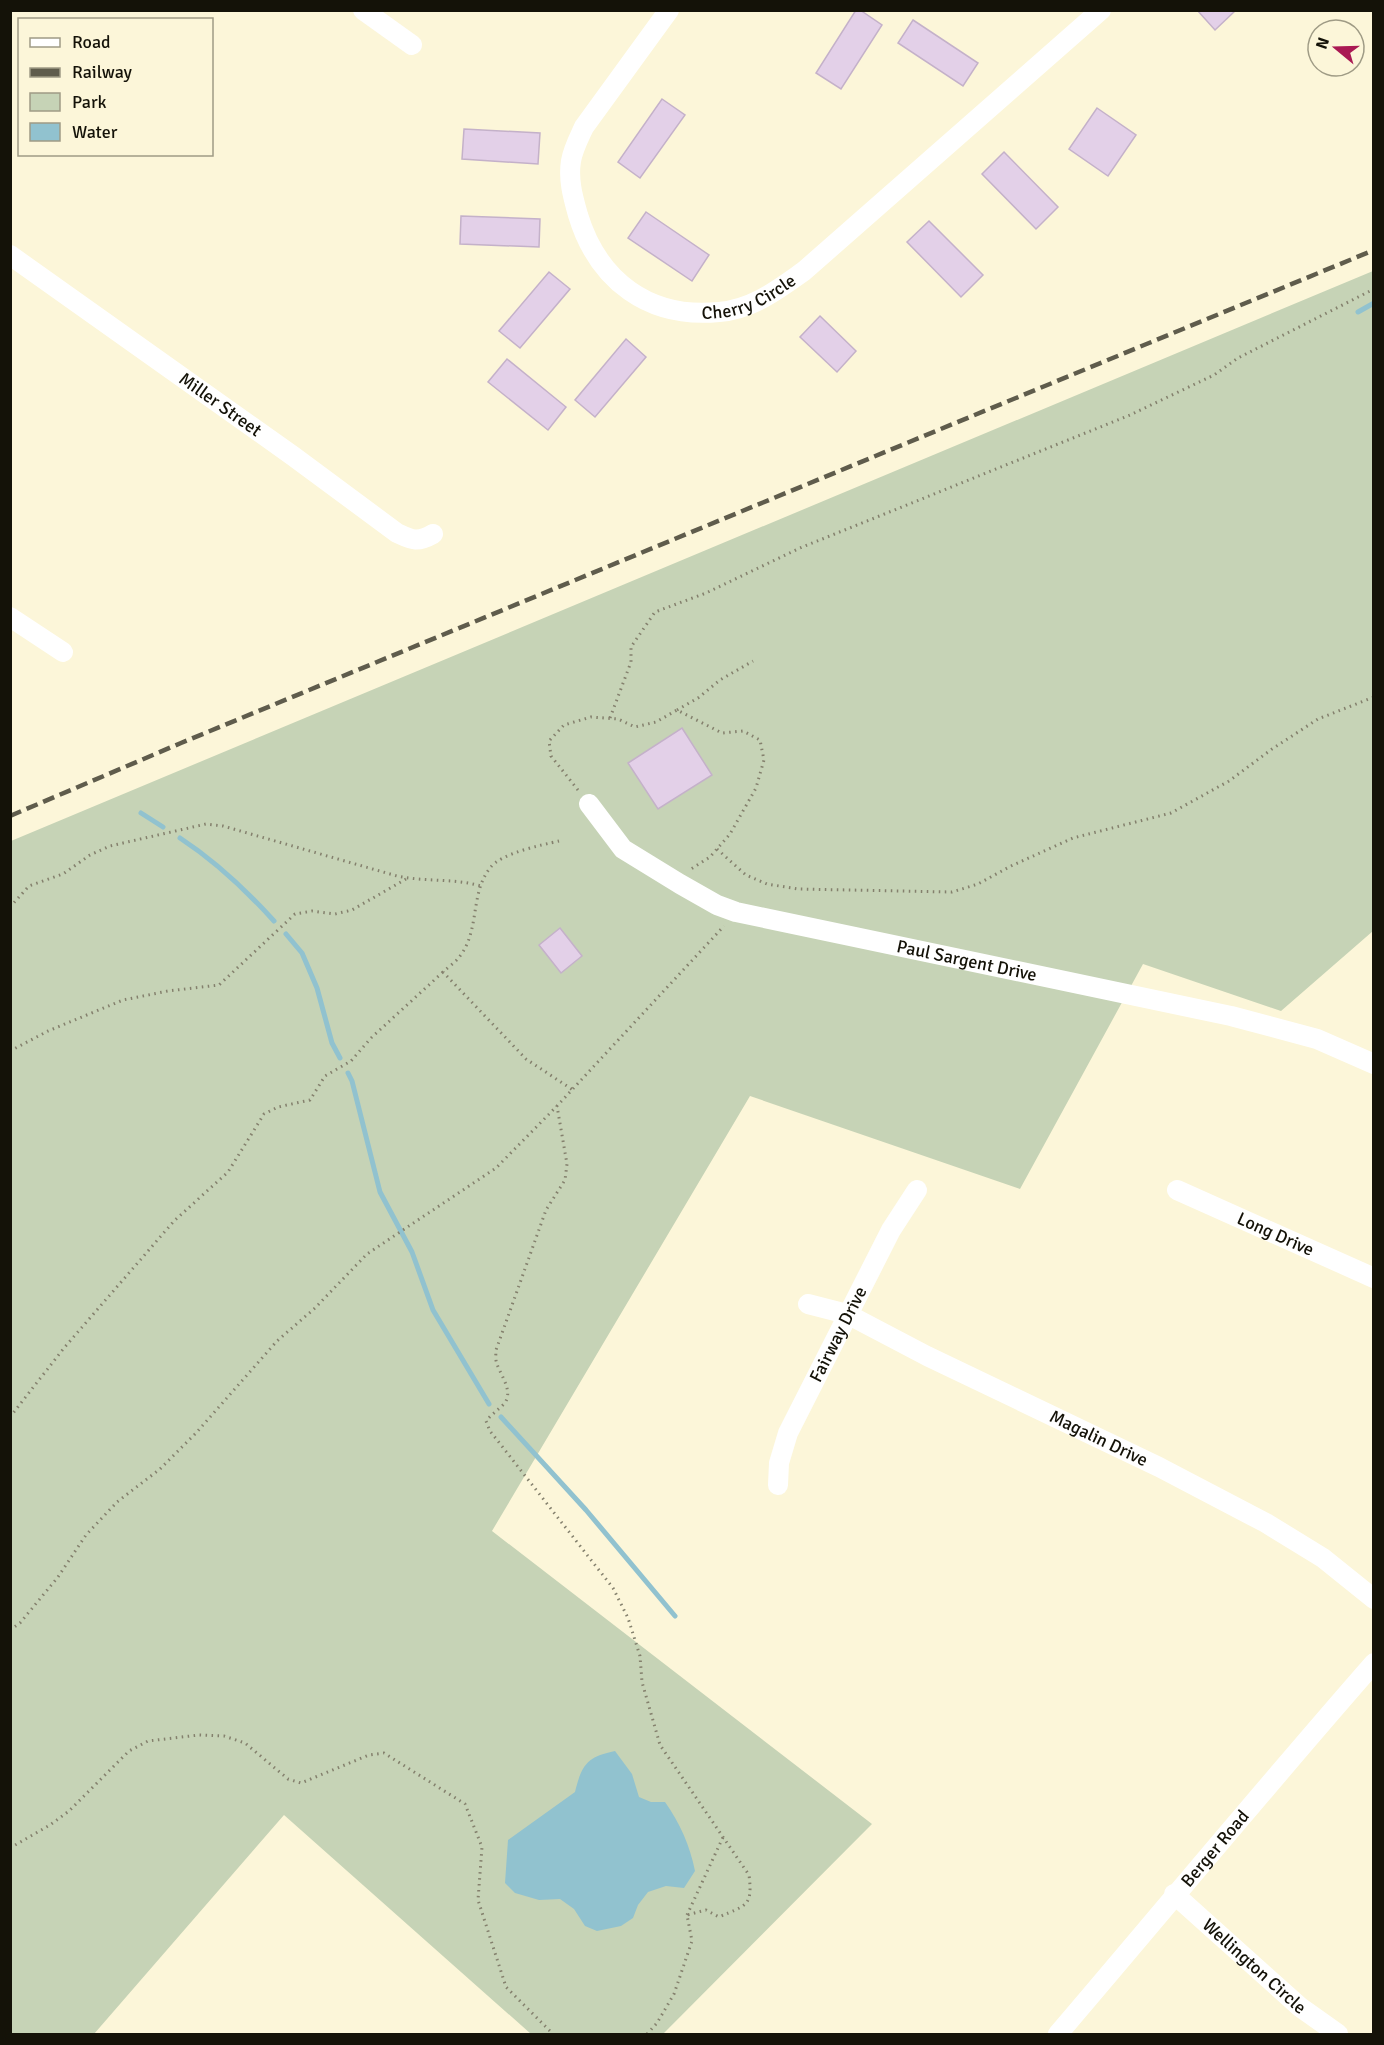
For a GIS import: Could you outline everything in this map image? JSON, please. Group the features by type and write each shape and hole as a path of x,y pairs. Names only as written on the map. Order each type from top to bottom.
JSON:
{"street":[{"path":"363,10 412,45"},
{"name":"Cherry Circle","path":"662,13 584,127 571,161 570,179 572,195 583,233 608,273 627,289 649,302 672,310 696,313 720,312 750,305 765,299 804,271 1101,10"},
{"name":"Miller Street","path":"10,255 397,532 411,540 423,540 433,534"},
{"path":"10,617 63,652"},
{"name":"Paul Sargent Drive","path":"589,804 623,849 717,905 736,912 1231,1016 1317,1039 1374,1064"},
{"name":"Fairway Drive","path":"778,1485 779,1463 788,1433 891,1230 916,1190"},
{"name":"Long Drive","path":"1177,1190 1374,1278"},
{"name":"Magalin Drive","path":"808,1304 848,1314 927,1356 1159,1467 1266,1523 1323,1558 1374,1599"},
{"name":"Berger Road","path":"1058,2034 1174,1894 1213,1853 1374,1663"},
{"name":"Wellington Circle","path":"1174,1894 1300,2007 1338,2034"}],"path":[{"path":"610,718 631,662 631,647 655,612 706,593 800,548 1130,415 1214,375 1238,358 1374,290"},
{"path":"589,804 551,756 549,741 564,725 591,717 618,719 636,727 656,722 698,698 720,680 753,661"},
{"path":"717,849 746,875 767,884 798,889 952,892 978,884 1011,866 1073,838 1171,813 1229,782 1272,749 1318,719 1374,697"},
{"path":"674,880 710,857 730,834 756,788 764,760 760,740 743,731 722,734 677,710"},
{"path":"10,907 29,886 63,874 90,855 110,846 206,824 223,826 407,878 466,882 481,886"},
{"path":"10,1417 64,1348 174,1221 228,1172 264,1114 278,1107 310,1100 326,1076 351,1061 370,1038 460,957 471,937 481,886 491,866 520,850 559,842"},
{"path":"10,1051 123,1000 168,991 219,985 295,914 312,911 335,914 352,910 407,878"},
{"path":"10,1630 20,1623 58,1577 93,1527 117,1502 160,1469 196,1433 277,1341 315,1308 367,1254 496,1168 573,1090 736,912"},
{"path":"443,972 526,1059 573,1090"},
{"path":"558,1106 567,1164 565,1180 546,1210 496,1350 496,1361 505,1379 508,1392 505,1403 492,1412 486,1421 490,1431 613,1588 628,1618 640,1656 642,1682 660,1745 749,1875 751,1894 744,1906 719,1917 706,1910 687,1915"},
{"path":"10,1848 69,1811 129,1751 148,1741 199,1735 224,1736 245,1743 288,1779 301,1782 369,1755 384,1753 465,1804 482,1847 478,1900 506,1987 553,2034"},
{"path":"647,2034 657,2023 674,1994 692,1941 687,1915 724,1836"}],"green space":[{"path":"1373,271 1373,931 1281,1011 1143,964 1020,1189 750,1096 492,1531 872,1824 663,2034 531,2034 284,1815 94,2034 11,2034 11,841"}],"water":[{"path":"615,1751 632,1774 639,1797 651,1802 665,1802 680,1826 695,1871 684,1888 666,1886 648,1892 638,1905 633,1918 621,1926 597,1931 585,1926 574,1909 560,1899 539,1900 515,1893 505,1883 508,1840 575,1792 580,1775 587,1763 598,1756"}],"building":[{"path":"856,10 860,10 882,25 841,89 816,73"},
{"path":"1197,10 1236,10 1215,30"},
{"path":"913,20 978,63 963,86 898,43"},
{"path":"662,99 685,115 640,178 618,162"},
{"path":"1097,108 1136,135 1108,176 1069,149"},
{"path":"464,129 540,133 538,164 462,159"},
{"path":"1004,152 1058,207 1036,229 982,174"},
{"path":"646,212 709,255 692,281 628,238"},
{"path":"461,216 540,219 539,247 460,244"},
{"path":"929,221 983,275 961,297 907,242"},
{"path":"549,272 570,289 520,348 499,331"},
{"path":"820,316 856,351 837,372 800,337"},
{"path":"626,339 646,357 595,417 575,400"},
{"path":"507,359 566,407 548,430 488,382"},
{"path":"682,728 712,775 658,809 628,763"},
{"path":"560,928 582,956 561,973 539,945"}],"waterway":[{"path":"1358,312 1374,303"},
{"path":"141,813 163,827"},
{"path":"180,838 230,876 274,921"},
{"path":"286,934 302,953 317,988 332,1043 340,1058"},
{"path":"348,1073 380,1192 412,1252 433,1310 489,1404"},
{"path":"501,1417 586,1510 675,1616"}],"railway":[{"path":"10,816 181,743 1374,250"}]}
